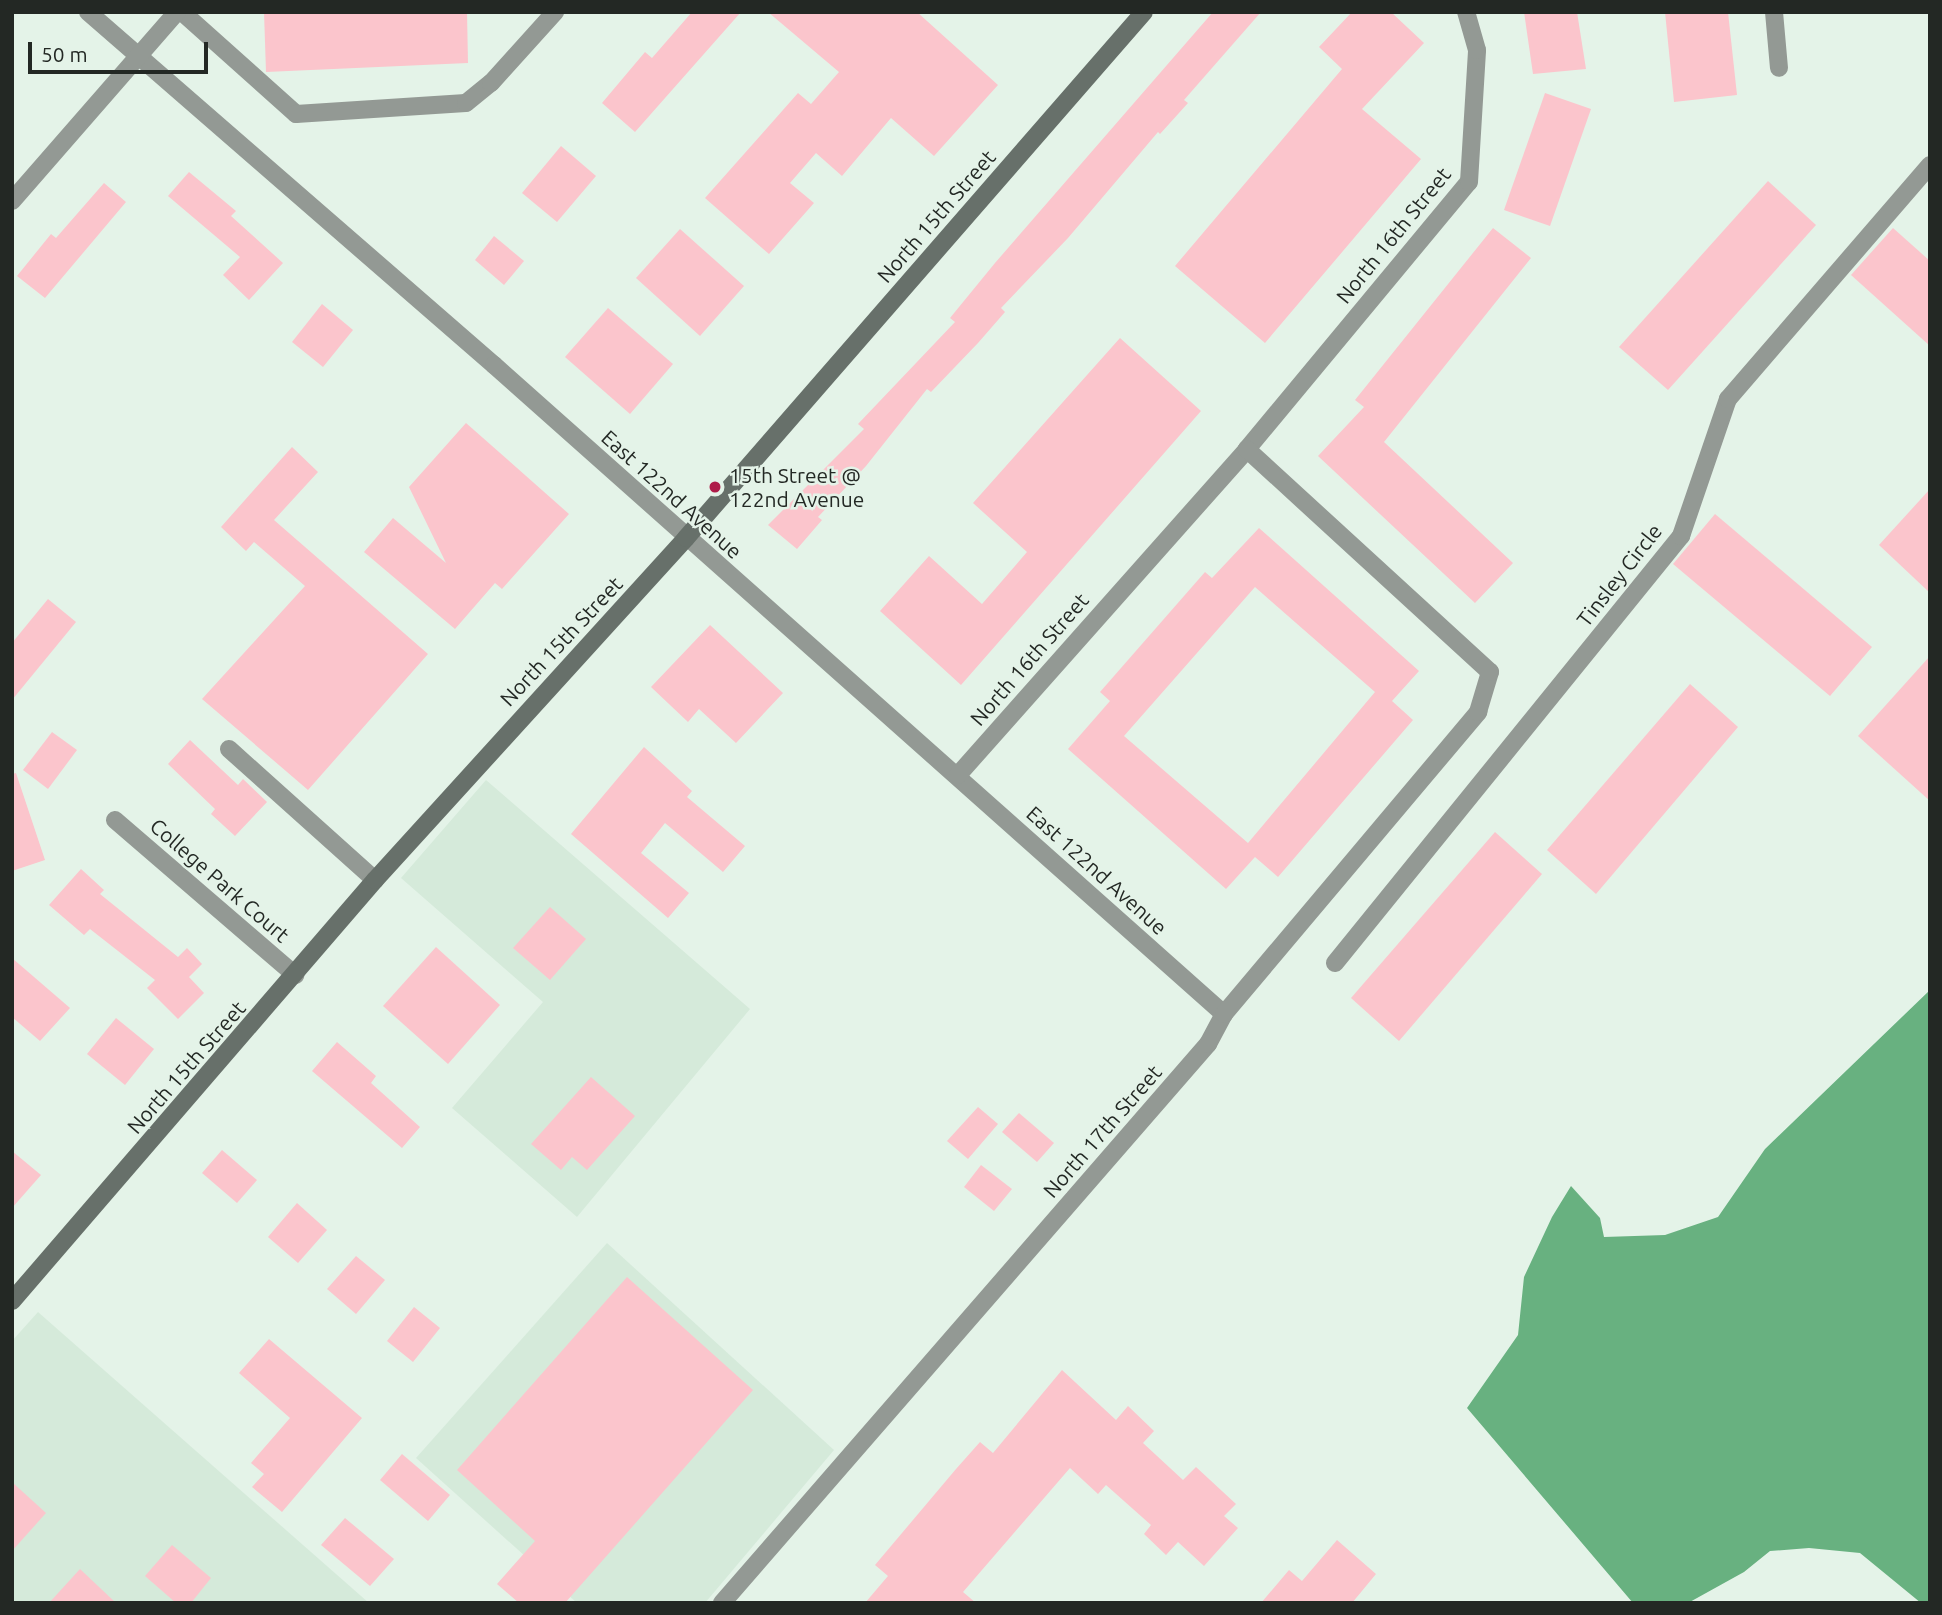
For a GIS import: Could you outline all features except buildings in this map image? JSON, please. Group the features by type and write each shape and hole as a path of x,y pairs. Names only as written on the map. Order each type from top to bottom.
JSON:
{"street":[{"name":"East 122nd Avenue","path":"88,12 494,365 1224,1014"},
{"path":"12,201 137,56 179,12 296,114 466,103 491,83 555,12"},
{"name":"North 15th Street","path":"14,1295 375,880 686,538 1144,12"},
{"name":"North 16th Street","path":"958,775 1247,449 1469,182 1477,50 1466,12"},
{"path":"1774,12 1779,68"},
{"name":"Tinsley Circle","path":"1335,963 1681,536 1728,399 1930,165"},
{"name":"North 17th Street","path":"722,1603 1208,1044 1224,1014 1478,712 1490,672 1247,449"},
{"path":"229,749 375,880"},
{"name":"College Park Court","path":"115,820 295,975"}],"shaded area":[{"path":"486,780 750,1009 577,1217 452,1108 543,1002 401,878"},
{"path":"1930,990 1930,1603 1921,1603 1860,1553 1809,1548 1770,1551 1744,1572 1688,1603 1633,1603 1467,1408 1518,1335 1524,1277 1552,1217 1571,1186 1600,1218 1604,1237 1665,1235 1718,1217 1765,1149"},
{"path":"607,1243 834,1450 705,1603 577,1603 416,1458"},
{"path":"38,1312 369,1603 12,1603 12,1341"}],"place":[{"name":"15th Street @ 122nd Avenue","path":"715,487"}]}
